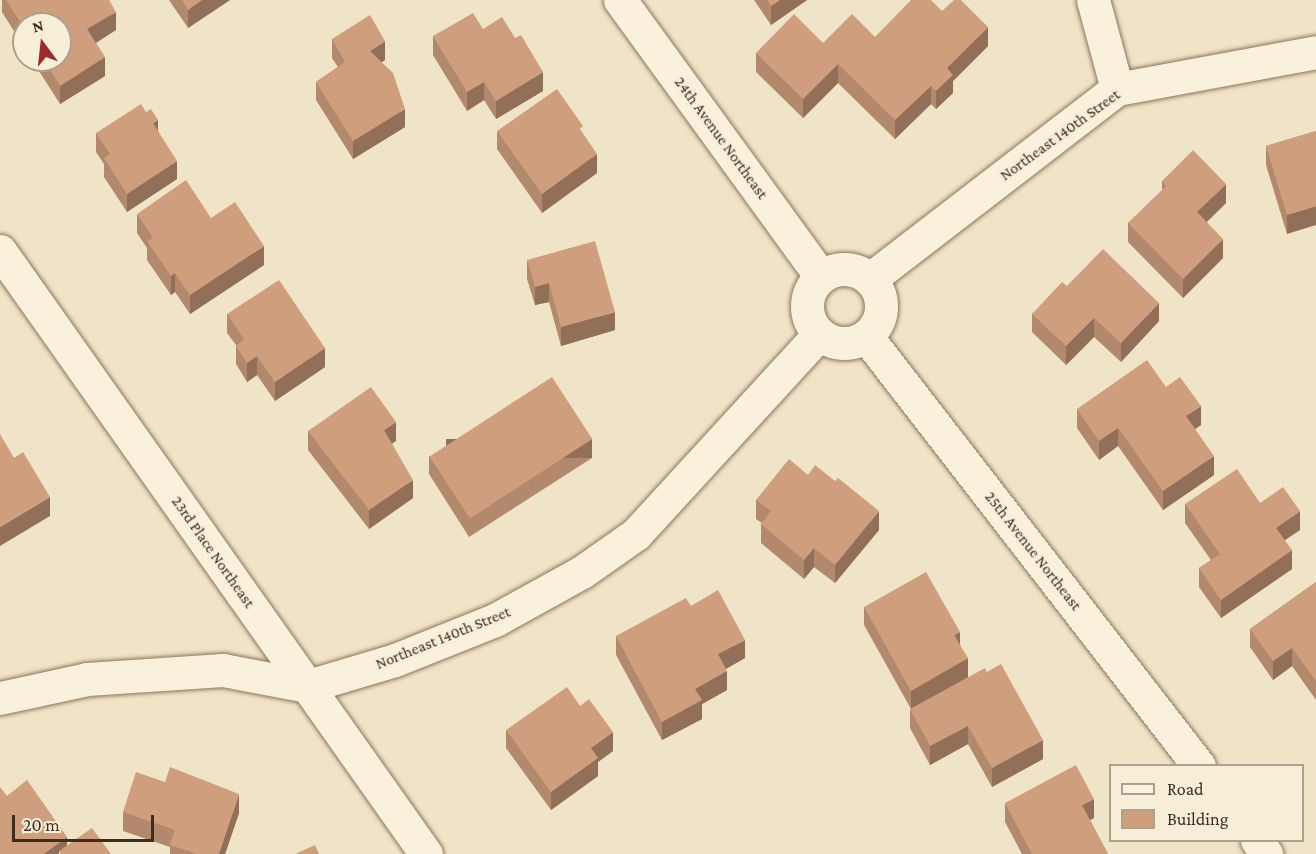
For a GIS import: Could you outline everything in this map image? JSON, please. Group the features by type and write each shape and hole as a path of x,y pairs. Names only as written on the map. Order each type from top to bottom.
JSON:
{"street":[{"name":"24th Avenue Northeast","path":"620,0 821,277"},
{"path":"1093,0 1117,89"},
{"name":"Northeast 140th Street","path":"870,279 1117,89 1316,52"},
{"name":"23rd Place Northeast","path":"0,251 426,854"},
{"path":"848,269 870,279 877,288 882,311 878,323 866,336 849,344 836,343 819,334 808,318 806,305 809,293 821,277 848,269"},
{"name":"Northeast 140th Street","path":"0,698 87,679 223,670 308,686 395,660 495,620 582,572 636,534 819,334"},
{"name":"25th Avenue Northeast","path":"866,336 1198,764"}],"building":[{"path":"6,0 109,0 116,12 87,29 105,57 60,86 51,72 72,72 72,12 14,12"},
{"path":"182,0 202,0 188,10"},
{"path":"767,0 780,0 771,6"},
{"path":"911,0 931,0 942,11 954,0 961,0 988,27 947,68 953,75 936,91 931,86 895,120 838,64 803,99 756,53 794,14 823,43 852,14 875,37"},
{"path":"473,13 483,29 502,17 515,38 521,35 543,72 496,101 484,82 467,92 433,36"},
{"path":"370,15 385,41 370,51 393,73 405,109 353,141 316,82 345,62 332,39"},
{"path":"557,89 583,126 580,129 597,154 542,194 497,131"},
{"path":"141,104 146,112 151,109 158,120 153,123 177,161 127,194 104,158 110,154 96,133"},
{"path":"1316,131 1316,206 1287,215 1266,146"},
{"path":"1193,150 1226,184 1197,212 1223,239 1183,279 1128,223 1166,186 1162,181"},
{"path":"186,180 211,218 235,202 264,246 190,295 175,273 171,276 147,241 153,238 137,214"},
{"path":"595,241 615,312 561,327 549,283 535,287 527,260"},
{"path":"1103,249 1159,303 1121,343 1094,318 1066,346 1032,314 1062,282 1067,286"},
{"path":"279,280 325,348 275,382 257,356 247,363 236,346 244,339 227,314"},
{"path":"1147,360 1166,387 1180,377 1201,406 1186,416 1214,456 1163,491 1118,428 1099,441 1077,409"},
{"path":"552,377 592,439 470,519 430,457"},
{"path":"371,387 396,422 384,430 413,480 369,510 308,431"},
{"path":"0,434 14,458 23,452 50,497 0,527"},
{"path":"789,459 808,475 815,465 835,481 838,478 879,511 835,565 814,548 804,560 761,524 771,511 756,500"},
{"path":"1237,469 1260,503 1283,487 1300,511 1276,528 1292,550 1221,600 1199,568 1220,554 1185,504"},
{"path":"926,572 960,632 954,635 968,658 911,691 864,607"},
{"path":"1316,582 1316,681 1292,648 1273,661 1250,629"},
{"path":"718,590 745,640 718,654 727,671 695,689 702,700 662,722 616,636 686,598 691,606"},
{"path":"1001,664 1043,740 992,768 968,726 930,746 910,709 985,668 987,672"},
{"path":"567,687 580,706 589,699 613,732 591,748 598,758 551,792 506,730"},
{"path":"1076,765 1094,799 1082,805 1108,854 1032,854 1005,803"},
{"path":"170,767 239,794 219,854 197,854 170,845 175,830 123,812 136,772 165,782"},
{"path":"27,780 67,837 43,854 0,854 0,787 7,796"},
{"path":"92,828 111,854 61,854 59,851"},
{"path":"315,845 319,854 295,854"}]}
